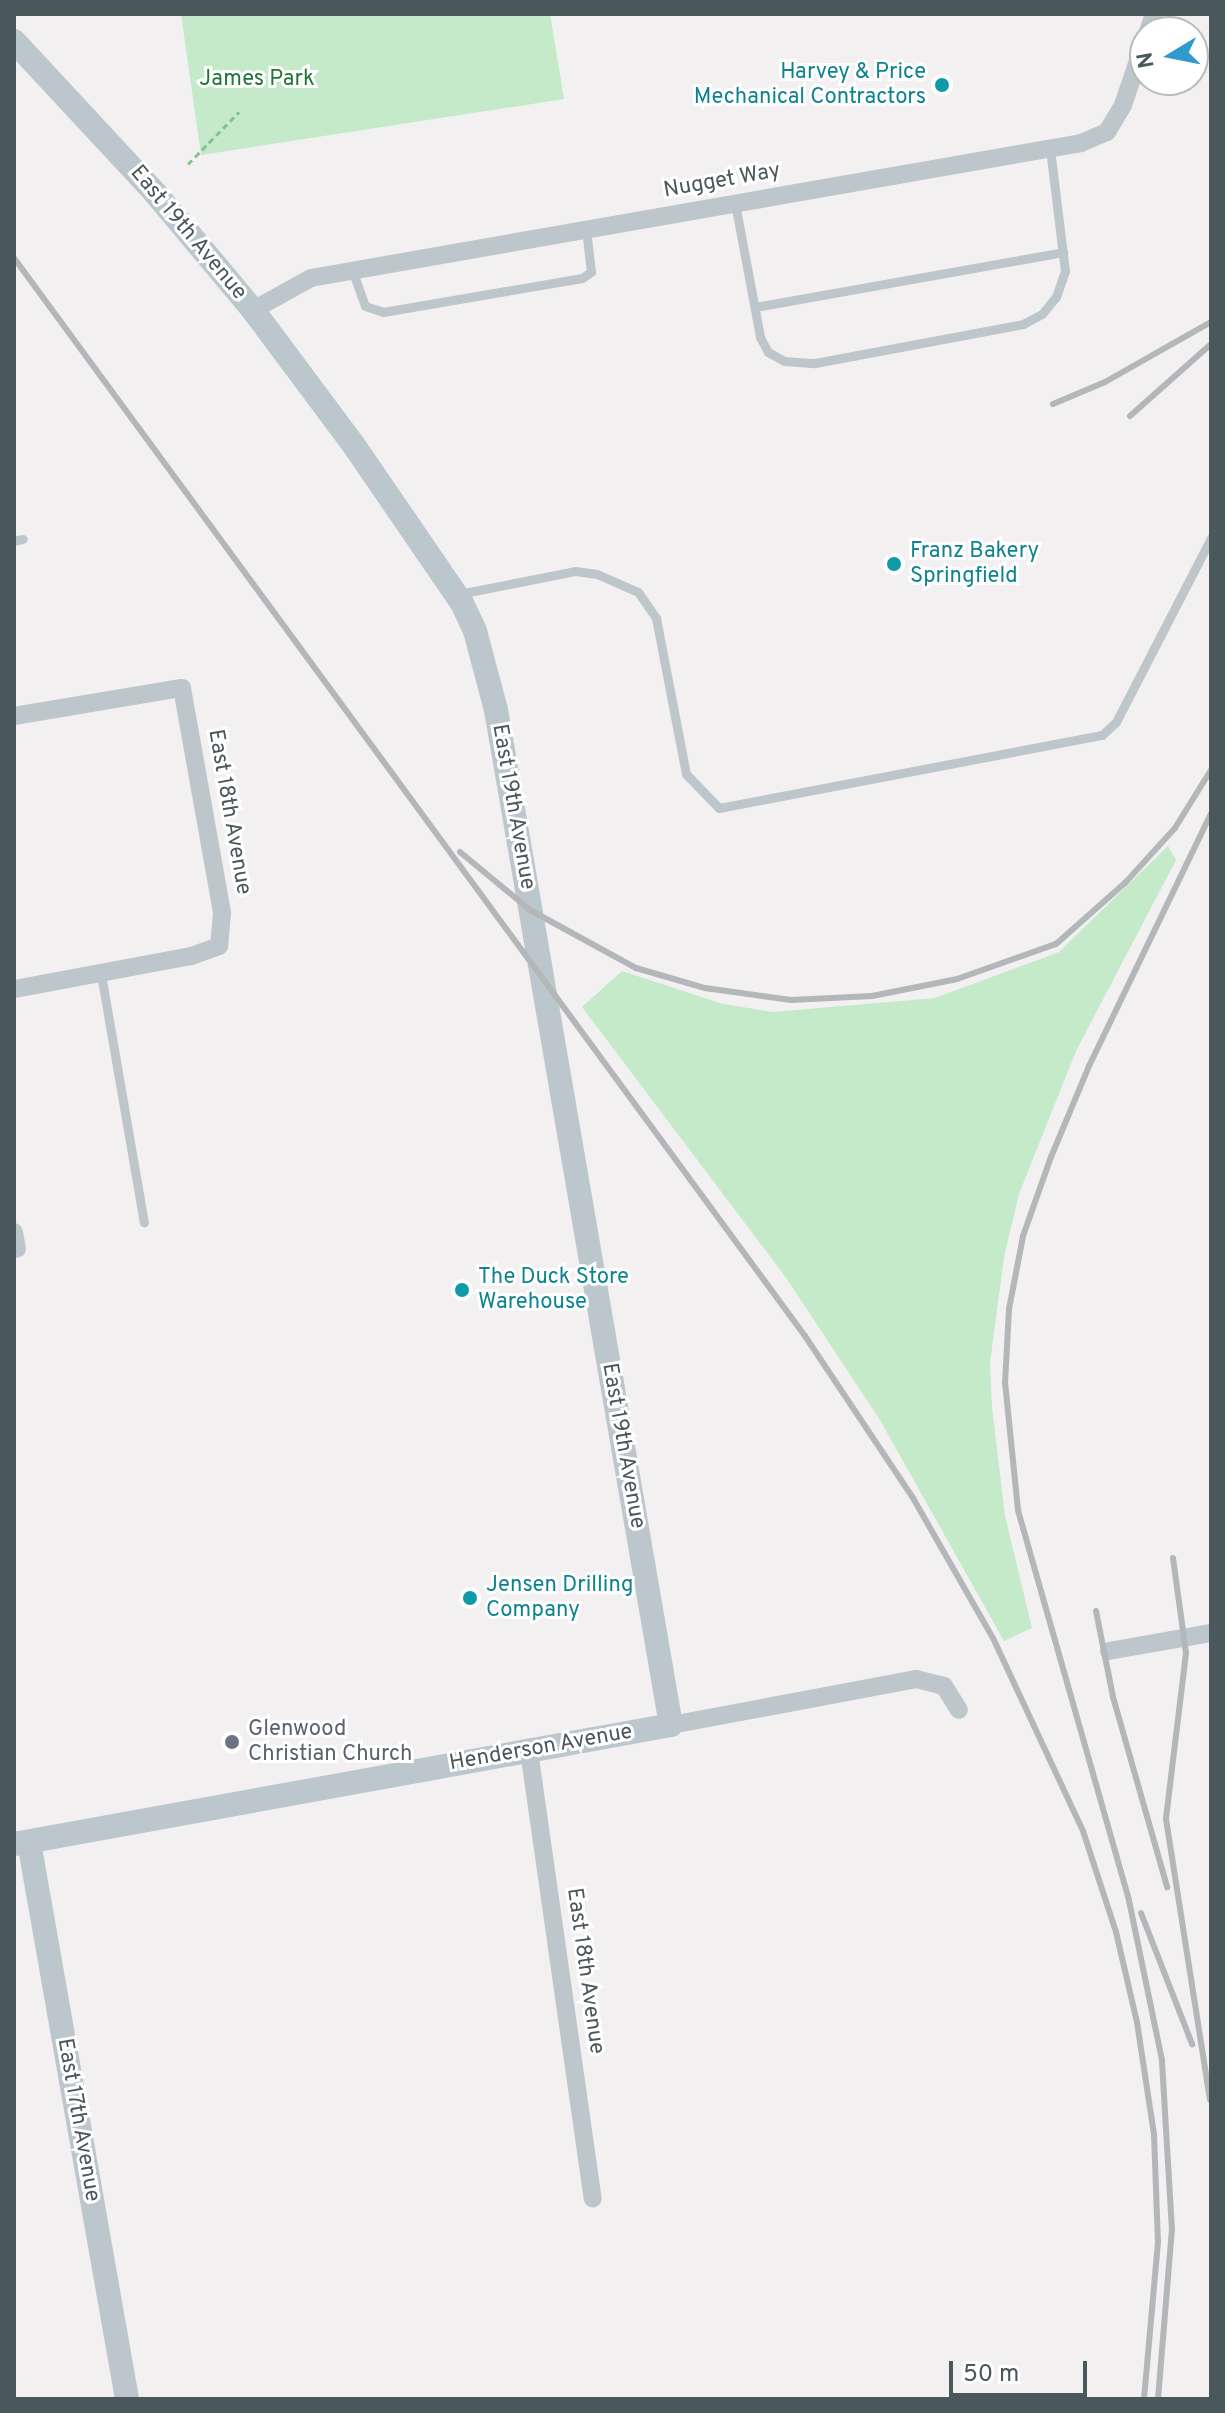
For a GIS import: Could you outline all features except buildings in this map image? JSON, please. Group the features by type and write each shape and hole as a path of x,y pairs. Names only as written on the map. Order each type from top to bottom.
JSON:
{"street":[{"name":"East 19th Avenue","path":"14,41 156,194 253,310 456,595 475,631 494,698 671,1725"},
{"name":"Nugget Way","path":"253,310 311,278 1050,148 1107,132 1123,105 1129,87"},
{"name":"East 18th Avenue","path":"14,716 182,688 222,913 219,946 101,974"},
{"path":"14,989 101,974"},
{"path":"1109,1651 1211,1633"},
{"name":"Henderson Avenue","path":"21,1843 916,1679 944,1686 959,1710"},
{"name":"East 18th Avenue","path":"529,1751 593,2198"},
{"name":"East 17th Avenue","path":"21,1843 127,2399"}],"lane":[{"path":"735,203 755,307 768,352 784,361 815,363 1023,324 1042,314 1056,297 1065,271 1050,148"},
{"path":"352,270 365,306 383,312 582,278 591,272 586,229"},
{"path":"755,307 1063,252"},
{"path":"456,595 575,571 597,574 638,592 656,618 686,774 719,808 1102,735 1116,722 1211,538"},
{"path":"101,974 144,1222"}],"path":[{"path":"188,164 239,112"}],"green space":[{"name":"James Park","path":"181,14 550,14 564,99 201,155"},
{"path":"1168,846 1176,860 1076,1051 1019,1194 1004,1257 990,1363 992,1407 1005,1516 1032,1628 1004,1641 880,1420 787,1279 582,1007 622,971 723,1004 773,1012 935,998 1059,952"}],"railway":[{"path":"14,258 805,1336 913,1498 993,1638 1083,1831 1116,1932 1137,2022 1154,2134 1158,2242 1144,2399"},
{"path":"1053,404 1105,382 1211,322"},
{"path":"1130,416 1211,344"},
{"path":"460,852 530,910 636,968 705,988 791,1000 872,996 957,979 1056,944 1125,883 1175,828 1211,770"},
{"path":"1158,2399 1172,2230 1162,2060 1129,1900 1018,1510 1005,1383 1009,1309 1023,1236 1051,1157 1089,1066 1211,814"},
{"path":"1173,1558 1186,1653 1166,1819 1210,2100"},
{"path":"1096,1611 1113,1697 1167,1887"},
{"path":"1141,1913 1192,2044"}],"place":[{"name":"Harvey & Price Mechanical Contractors","path":"942,85"},
{"name":"Franz Bakery Springfield","path":"894,564"},
{"name":"The Duck Store Warehouse","path":"462,1290"},
{"name":"Jensen Drilling Company","path":"470,1598"},
{"name":"Glenwood Christian Church","path":"232,1742"}]}
